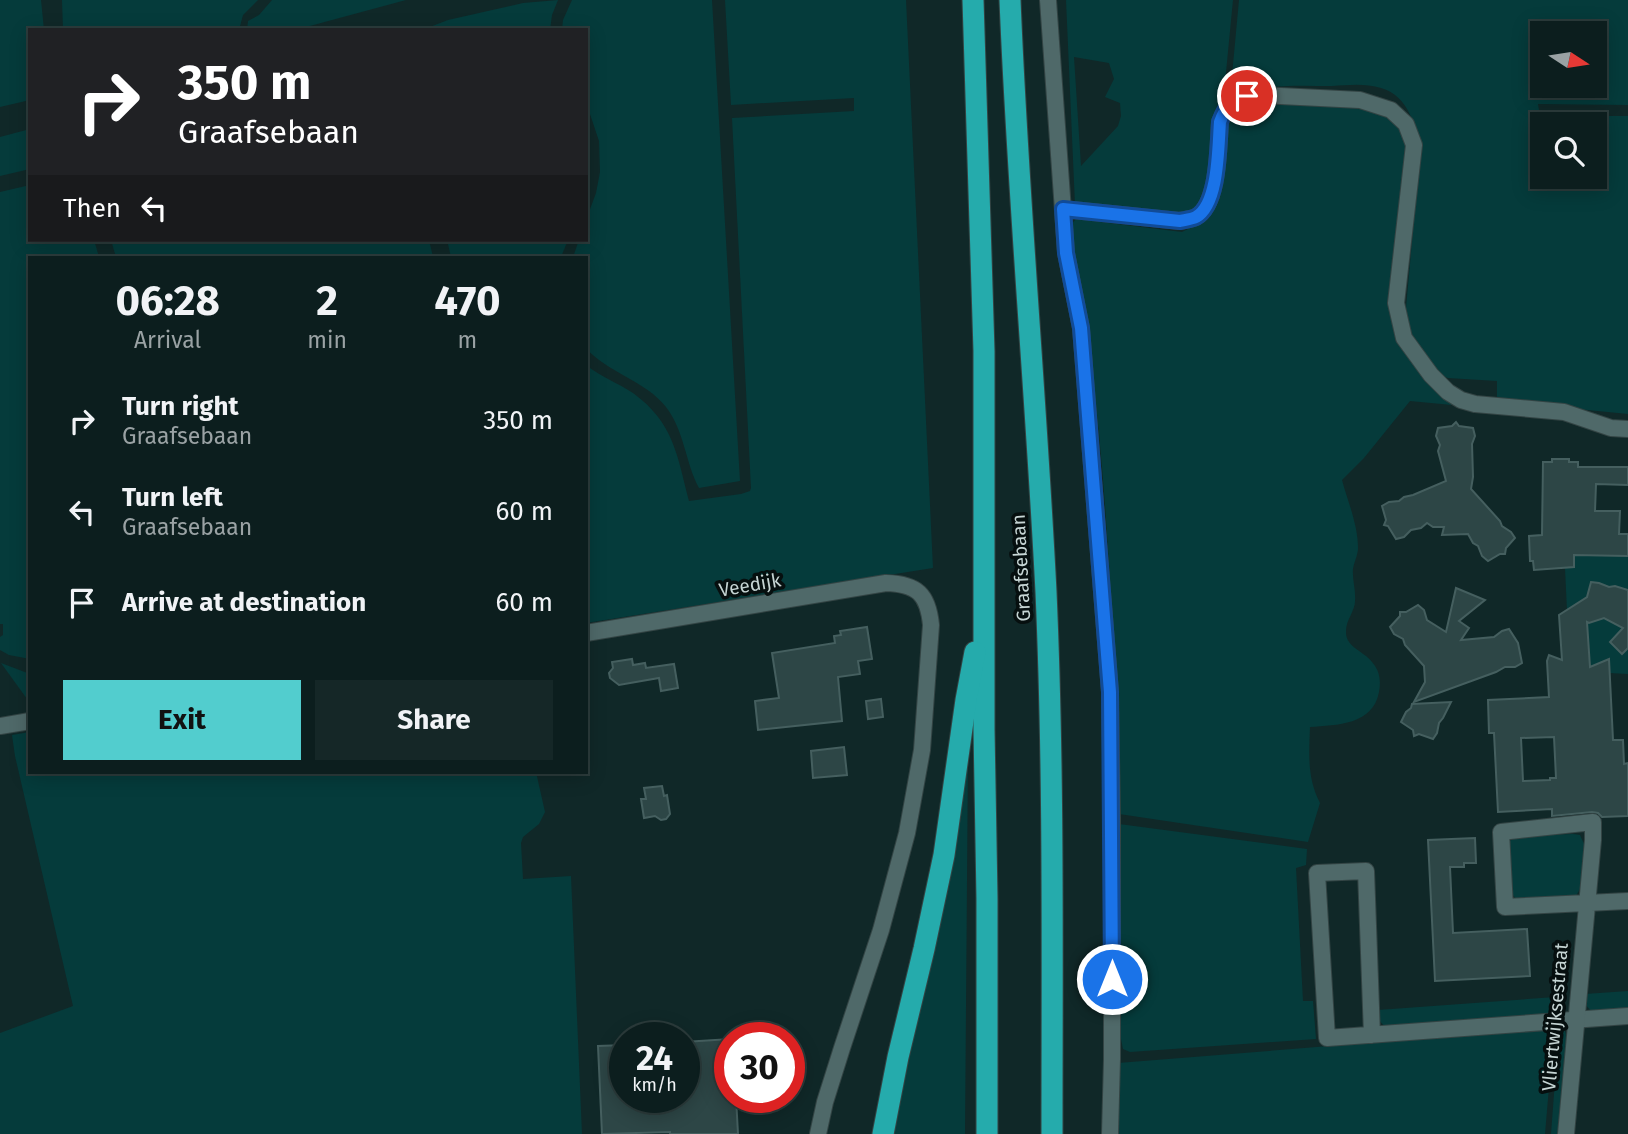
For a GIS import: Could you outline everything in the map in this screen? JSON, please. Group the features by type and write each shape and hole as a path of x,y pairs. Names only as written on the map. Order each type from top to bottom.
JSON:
{"highway":[{"name":"Graafsebaan","path":"973,0 984,351 987,1134"},
{"name":"Graafsebaan","path":"1010,0 1014,110 1046,595 1051,765 1052,1134"},
{"path":"883,1134 944,855 966,700 985,595"}],"street":[{"path":"1048,0 1066,253 1081,328 1110,692 1110,1134"},
{"path":"1063,209 1180,221 1196,217 1207,206 1213,192 1220,122 1228,105 1236,99 1258,95 1360,100 1391,110 1406,124 1414,145 1396,303 1404,338 1431,375 1448,392 1475,404 1563,412 1611,428 1628,429"},
{"name":"Veedijk","path":"588,634 886,583 911,586 926,600 931,625 922,750 907,833 881,930 825,1102 818,1134"},
{"path":"0,726 28,721"},
{"name":"Vliertwijksestraat","path":"1566,1134 1593,840 1592,822 1501,832 1505,907 1587,904"},
{"path":"1373,1035 1366,871 1317,873 1326,1038 1373,1035 1628,1016"},
{"path":"1587,904 1628,901"}],"shaded area":[{"path":"0,0 41,0 44,28 28,28 28,100 0,107"},
{"path":"62,0 258,0 243,15 240,28 63,28"},
{"path":"272,0 406,0 302,28 247,28 248,21 259,15"},
{"path":"558,0 550,28 427,28 448,20 523,3"},
{"path":"572,0 712,0 740,481 699,488 677,427 666,407 648,390 588,350 588,256 573,256 578,242 588,242 588,215 600,172 599,141 588,108 588,28 562,28"},
{"path":"725,0 906,0 933,568 588,623 588,366 647,404 666,428 689,501 750,491 732,118 854,111 854,98 731,105"},
{"path":"1066,0 1233,0 1224,93 1217,107 1206,191 1199,206 1180,218 1075,205","holes":["1074,57 1109,63 1114,79 1105,97 1120,103 1121,116 1118,126 1081,166"]},
{"path":"1239,0 1628,0 1628,105 1538,104 1539,112 1530,112 1530,189 1607,189 1607,116 1628,116 1628,414 1497,401 1497,381 1448,378 1437,374 1413,339 1407,321 1420,153 1410,114 1391,92 1363,85 1288,86 1245,91 1231,86"},
{"path":"1359,99 1398,118 1408,143 1392,310 1427,379 1452,405 1410,401 1364,458 1342,480 1358,539 1353,569 1355,605 1346,627 1347,636 1352,645 1369,658 1377,669 1379,692 1375,703 1362,717 1342,724 1310,727 1311,775 1320,803 1308,842 1119,814 1107,529 1089,343 1068,228 1076,219 1182,232 1208,219 1213,211 1218,193 1225,134 1240,108 1253,103"},
{"path":"28,130 28,169 0,176 0,137"},
{"path":"28,185 28,242 95,242 99,256 28,256 28,659 9,655 0,650 3,624 0,624 0,192"},
{"path":"112,242 429,242 433,256 116,256"},
{"path":"447,242 567,242 561,256 451,256"},
{"path":"1574,556 1628,556 1628,674 1591,672 1588,632 1568,632 1565,568 1574,567"},
{"path":"1,663 28,673 28,700"},
{"path":"28,732 28,774 536,774 545,812 539,824 523,837 521,843 523,879 571,876 582,1134 0,1134 0,1033 73,1006 12,735"},
{"path":"968,755 965,1134 894,1134 923,998"},
{"path":"1119,824 1307,849 1306,865 1296,868 1303,1001 1313,1001 1316,1039 1130,1052 1123,1049"},
{"path":"1580,835 1584,844 1581,887 1576,896 1568,899 1519,901 1508,882 1508,842 1518,836"},
{"path":"1628,991 1628,1010 1591,1011 1585,1004 1585,994"},
{"path":"1555,997 1553,1016 1385,1027 1379,1020 1378,1010"},
{"path":"1554,1028 1545,1134 1118,1134 1118,1063"},
{"path":"1559,1028 1565,1031 1567,1039 1558,1134 1551,1134"}],"building":[{"path":"1456,422 1459,426 1473,428 1475,436 1472,444 1471,489 1515,538 1506,548 1505,554 1488,561 1468,534 1442,535 1444,527 1433,527 1427,523 1396,539 1388,526 1384,525 1386,520 1382,506 1446,481 1436,436 1438,428 1452,426"},
{"path":"1552,459 1569,459 1569,462 1578,462 1578,467 1628,467 1628,485 1596,484 1595,511 1620,511 1619,534 1628,534 1628,556 1574,555 1574,567 1534,570 1533,561 1530,561 1529,536 1542,535 1543,462 1552,462"},
{"path":"1591,582 1628,590 1628,648 1622,654 1610,642 1623,628 1604,618 1587,622 1590,667 1609,659 1613,740 1623,740 1624,764 1628,763 1628,816 1602,817 1592,812 1552,816 1552,809 1498,812 1494,733 1489,733 1488,700 1549,697 1549,655 1562,660 1559,615 1587,597","holes":["1554,737 1556,778 1523,781 1521,738"]},
{"path":"1456,588 1485,600 1459,621 1469,628 1461,640 1494,637 1509,629 1518,643 1522,663 1414,702 1425,682 1424,666 1390,627 1400,616 1400,612 1406,612 1418,605 1424,610 1427,620 1446,632"},
{"path":"867,627 872,659 858,661 860,674 838,677 842,721 758,730 755,701 779,698 772,653 835,643 834,636 841,635 840,631"},
{"path":"632,659 633,665 645,663 646,668 674,664 678,688 661,691 659,678 619,685 610,678 612,662"},
{"path":"881,699 883,717 868,719 866,701"},
{"path":"1451,702 1433,739 1419,734 1414,736 1413,730 1401,722 1412,704"},
{"path":"844,747 847,775 813,778 811,751"},
{"path":"662,786 664,796 667,795 670,814 661,820 655,816 644,818 641,799 646,799 644,788"},
{"path":"1475,838 1476,863 1464,863 1464,867 1450,867 1453,933 1527,929 1530,976 1435,981 1428,840"},
{"path":"714,1040 714,1113 737,1113 738,1134 602,1134 598,1046 609,1046 609,1113 700,1113 700,1041"}],"route":[{"path":"1112,979 1110,692 1081,328 1066,253 1063,209 1180,221 1196,217 1207,206 1213,192 1220,122 1228,105 1247,96"}]}
